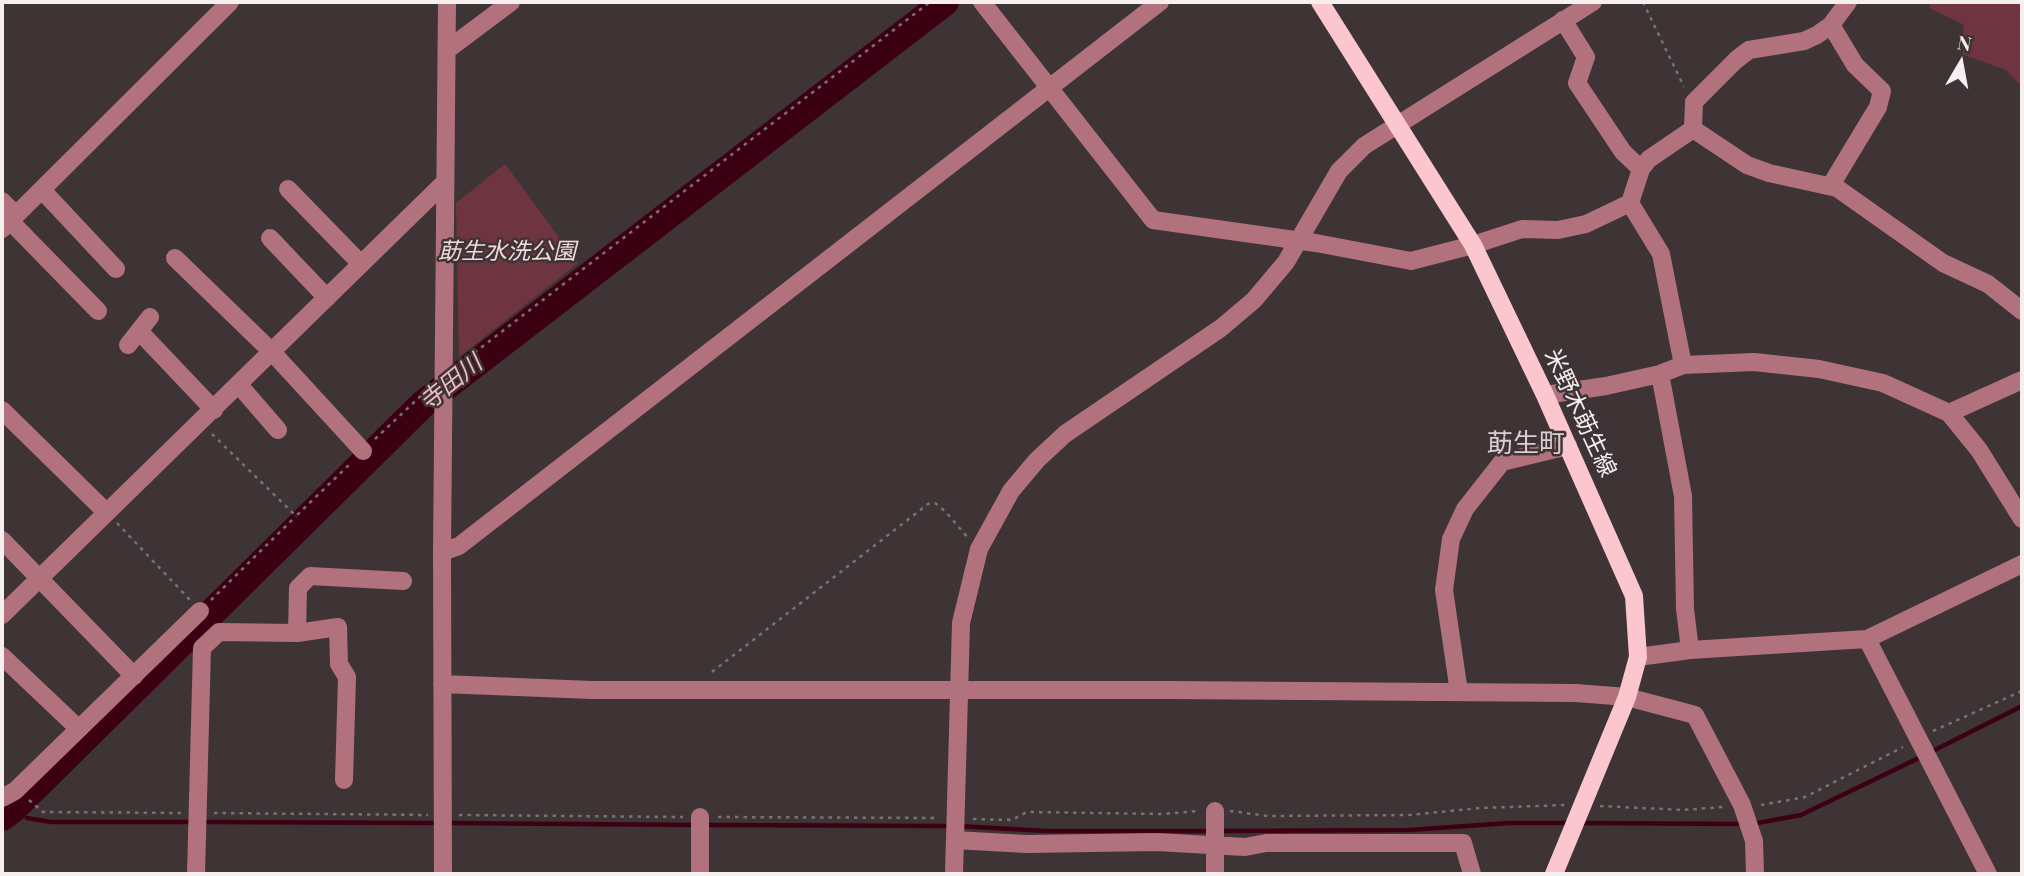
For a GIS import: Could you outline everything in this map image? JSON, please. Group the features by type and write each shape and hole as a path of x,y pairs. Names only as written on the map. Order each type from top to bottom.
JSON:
{"main road":[{"name":"米野木莇生線","path":"1320,2 1398,122 1473,246 1545,395 1630,583 1636,611 1638,657 1627,696 1554,874"}],"street":[{"path":"9,222 230,2"},
{"path":"443,874 442,552 447,2"},
{"path":"447,50 511,2"},
{"path":"982,2 1153,220 1299,241 1402,261 1473,246 1522,229 1558,230 1586,224 1630,203 1641,169 1649,159 1693,129"},
{"path":"442,552 459,546 1160,2"},
{"path":"954,874 957,690 961,623 979,550 1011,491 1037,460 1081,423 1239,314 1270,283 1299,241 1339,171 1371,140 1593,2"},
{"path":"1693,129 1694,102 1749,50 1804,41 1831,25 1848,2"},
{"path":"1563,20 1586,57 1577,83 1623,152 1641,169"},
{"path":"1831,25 1855,65 1882,91 1878,107 1831,185"},
{"path":"1693,129 1747,165 1769,173 1831,185 1943,263 1988,284 2022,311"},
{"path":"2,615 444,183"},
{"path":"42,190 116,269"},
{"path":"288,190 361,264"},
{"path":"2,201 9,222 98,311"},
{"path":"1630,203 1661,254 1683,365"},
{"path":"270,238 327,299"},
{"path":"175,258 272,352 363,451"},
{"path":"139,331 214,410"},
{"path":"1545,395 1606,386 1660,374 1683,365 1754,362 1819,369 1883,383 1949,413 1979,450 2022,519"},
{"path":"1660,374 1683,496 1685,609 1689,650"},
{"path":"1949,413 2022,380"},
{"path":"239,385 278,430"},
{"path":"2,410 106,512"},
{"path":"1459,692 1444,590 1451,539 1465,509 1502,462 1568,446"},
{"path":"2,540 134,676"},
{"path":"1638,657 1689,650 1867,639 2022,564"},
{"path":"297,633 299,588 310,576 403,581"},
{"path":"2,797 15,791 200,611"},
{"path":"196,874 202,648 219,632 297,633 338,627 339,663 347,677 344,780"},
{"path":"1867,639 1988,874"},
{"path":"2,656 79,729"},
{"path":"442,684 498,689 1459,692 1627,696 1695,715 1742,805 1754,841 1755,874"},
{"path":"1215,813 1215,874"},
{"path":"700,817 700,874"},
{"path":"955,840 1026,844 1463,843 1472,874"}],"path":[{"path":"106,512 200,611 415,400 445,385 930,2"},
{"path":"1643,2 1690,100 1694,102"},
{"path":"201,423 296,516"},
{"path":"696,690 700,681 928,504 934,503 946,512 979,550"},
{"path":"29,800 43,812 1012,820 1027,812 1162,814 1248,811 1268,816 1409,816 1479,808 1583,805 1683,810 1783,803 1805,797 2022,691"}],"green space":[{"path":"1931,2 2022,2 2022,87 2006,70 1962,54 1964,25 1929,8"},
{"name":"莇生水洗公園","path":"505,164 578,263 459,357 456,203"}],"waterway":[{"name":"寺田川","path":"2,817 423,404 945,2"},
{"path":"1929,753 2022,706"},
{"path":"1752,824 1801,815 1921,757"},
{"path":"27,818 51,822 193,822"},
{"path":"202,822 438,823"},
{"path":"447,823 694,825"},
{"path":"1220,831 1409,830 1509,823 1568,823"},
{"path":"1581,823 1743,824"},
{"path":"703,825 949,826"},
{"path":"958,826 1047,831 1212,831"}],"district":[{"name":"莇生町","path":"1526,444"}]}
